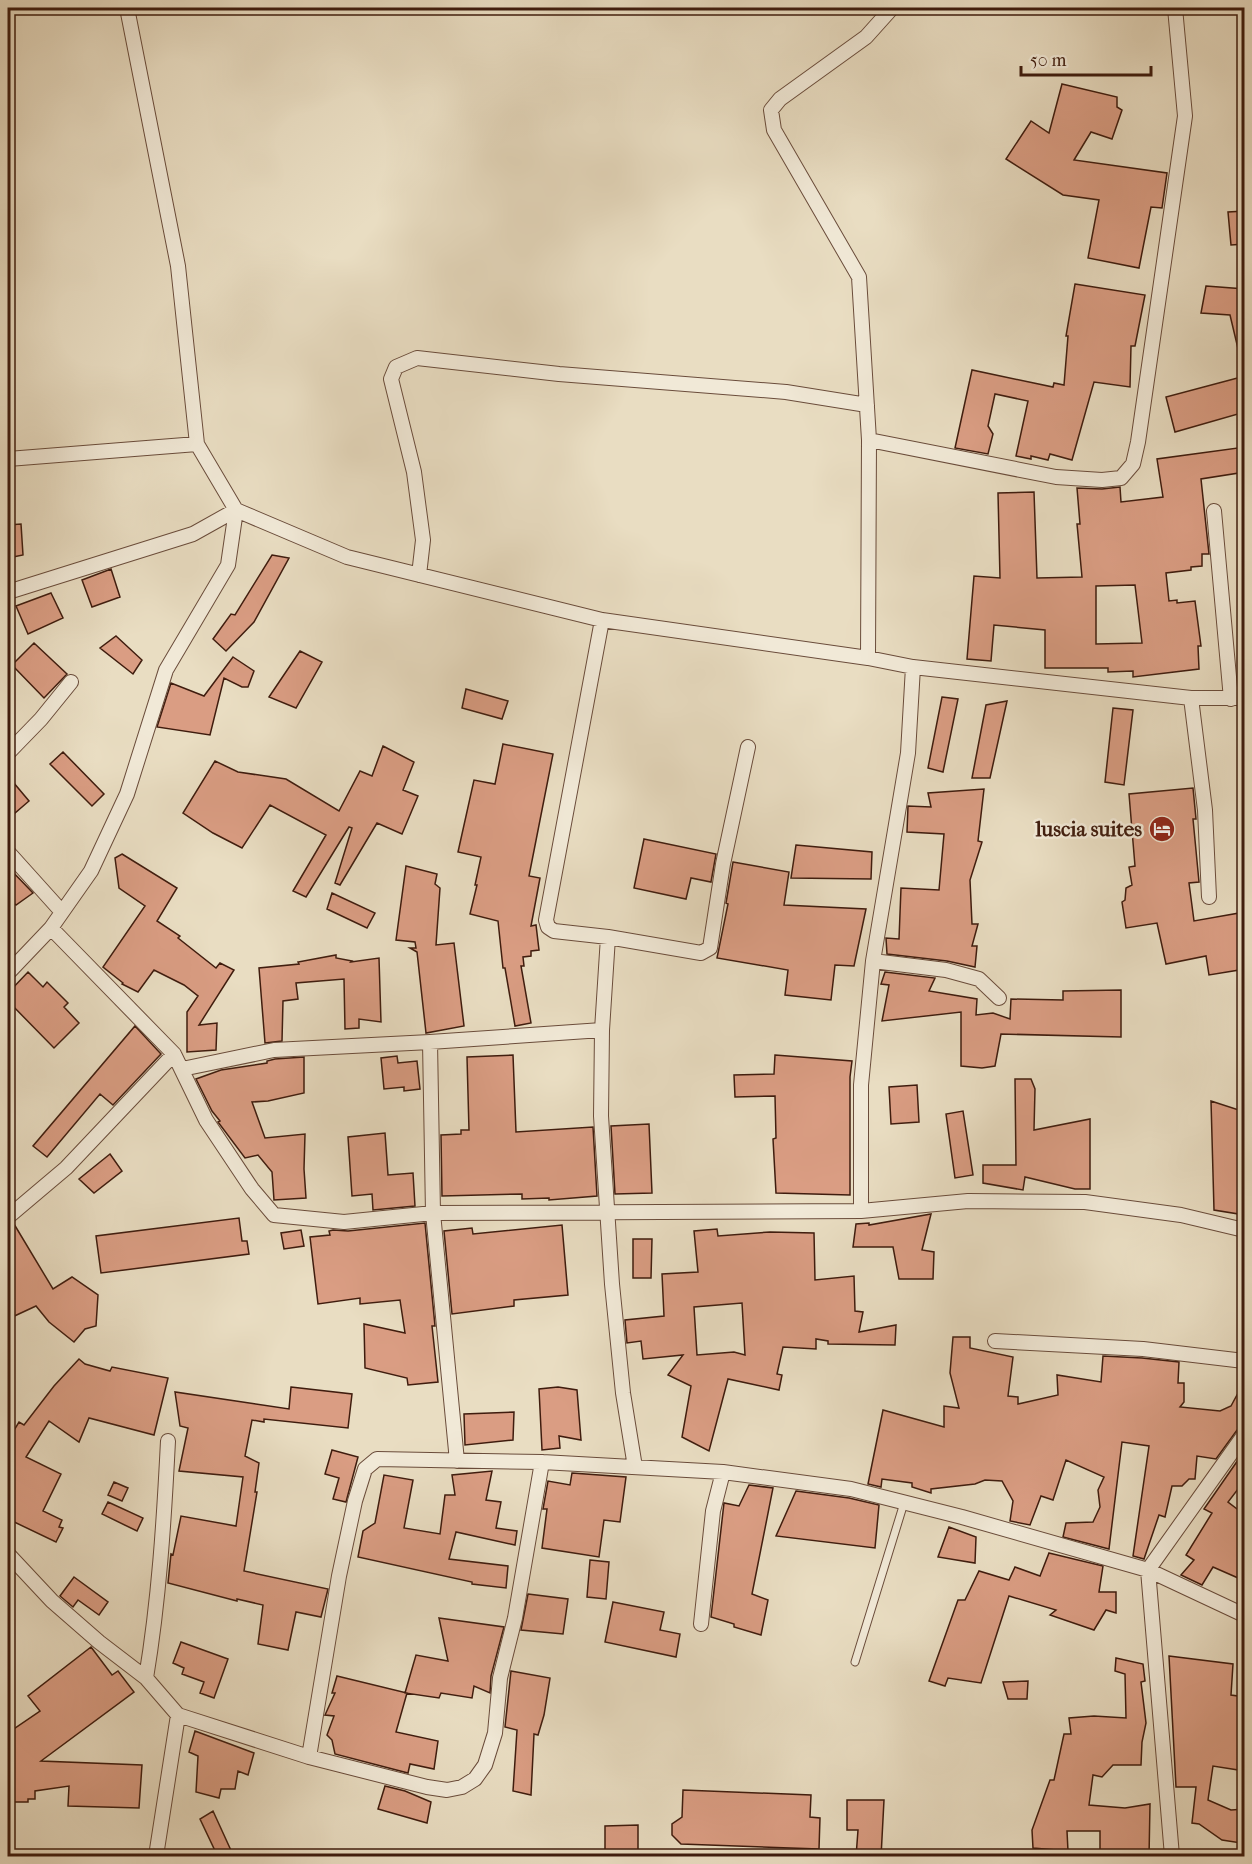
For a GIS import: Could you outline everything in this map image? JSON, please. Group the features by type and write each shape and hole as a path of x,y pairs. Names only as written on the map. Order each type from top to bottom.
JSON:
{"street":[{"path":"127,8 178,266 197,444 236,510 347,556 602,620 868,658 913,667 1191,698 1238,698 1214,511"},
{"path":"868,658 869,440 859,277 774,130 771,110 780,99 866,38 892,8"},
{"path":"869,440 1056,477 1102,480 1121,478 1133,464 1185,116 1175,8"},
{"path":"419,575 423,540 416,483 391,379 396,367 417,358 560,374 786,392 867,405"},
{"path":"8,459 197,444"},
{"path":"8,592 193,534 236,510"},
{"path":"8,972 51,928 92,871 127,794 166,670 228,565 236,510"},
{"path":"602,620 546,920 548,927 554,931 608,937 701,953 710,948 723,864 748,747"},
{"path":"861,1211 861,1085 873,961 908,753 913,667"},
{"path":"8,753 41,719 71,682"},
{"path":"1191,698 1205,810 1209,897"},
{"path":"8,852 62,912"},
{"path":"51,928 174,1054 206,1120 252,1189 274,1215 344,1222 433,1214 861,1211 968,1201 1085,1202 1181,1215 1245,1230"},
{"path":"608,937 602,1030 601,1116 623,1393 634,1467"},
{"path":"873,961 946,970 979,979 999,998"},
{"path":"182,1069 274,1050 602,1030"},
{"path":"430,1042 433,1214 457,1461"},
{"path":"8,1217 66,1168 174,1054"},
{"path":"995,1341 1143,1349 1245,1362"},
{"path":"1172,1857 1149,1570 1245,1435"},
{"path":"146,1678 163,1539 168,1441"},
{"path":"309,1757 339,1576 355,1501 365,1470 377,1459 542,1462 723,1472 851,1489 1149,1570 1245,1615"},
{"path":"8,1554 52,1601 99,1642 146,1678 178,1715 309,1757 447,1790 462,1787 475,1779 485,1765 495,1733 500,1678 515,1618 542,1462"},
{"path":"701,1624 713,1511 723,1472"},
{"path":"156,1857 178,1715"}],"lane":[{"path":"855,1662 904,1503"}],"building":[{"path":"1062,84 1117,97 1117,107 1122,110 1112,139 1091,132 1074,160 1167,173 1162,208 1151,207 1139,268 1088,258 1099,200 1063,195 1006,159 1031,121 1049,133"},
{"path":"1245,211 1245,244 1231,245 1228,212"},
{"path":"1075,284 1145,295 1135,346 1131,346 1130,387 1094,382 1072,460 1050,454 1048,460 1031,456 1031,459 1016,456 1028,401 995,394 988,426 993,434 988,454 955,448 972,370 1053,387 1054,383 1064,385 1068,336 1066,336"},
{"path":"1206,286 1245,289 1245,352 1239,353 1230,315 1201,313"},
{"path":"1245,376 1245,412 1175,432 1166,397"},
{"path":"1245,447 1245,472 1201,479 1209,554 1202,554 1202,566 1191,567 1191,570 1166,573 1169,601 1177,600 1177,603 1195,601 1201,646 1198,646 1199,669 1133,677 1133,671 1108,672 1108,668 1045,668 1045,630 994,625 991,661 967,659 974,576 1000,578 998,493 1034,492 1037,578 1082,577 1077,524 1080,524 1077,488 1120,487 1121,502 1163,497 1157,459","holes":["1135,585 1142,643 1096,644 1096,586"]},
{"path":"21,524 23,555 8,558 8,525"},
{"path":"272,555 289,558 254,622 226,651 213,639 231,614 235,615"},
{"path":"111,569 120,597 92,607 82,580"},
{"path":"51,593 63,618 28,634 16,606"},
{"path":"116,636 142,660 133,674 100,648"},
{"path":"34,643 67,674 44,698 12,665"},
{"path":"300,651 322,662 296,708 269,697"},
{"path":"233,657 254,671 248,687 242,687 224,678 210,735 157,727 171,683 204,696"},
{"path":"466,689 508,701 502,719 462,708"},
{"path":"942,697 958,699 943,772 928,768"},
{"path":"1007,701 990,778 972,778 986,705"},
{"path":"1113,708 1133,710 1124,785 1105,782"},
{"path":"503,744 553,754 529,876 540,878 531,926 536,925 539,950 531,951 531,956 523,957 524,966 521,966 531,1023 515,1026 505,968 503,968 498,921 470,914 481,857 458,852 474,780 495,784"},
{"path":"383,746 414,762 403,790 418,796 402,834 377,823 340,885 335,883 352,828 349,827 306,897 293,891 326,835 270,805 242,848 213,833 183,813 215,761 238,772 286,779 339,811 360,771 372,776"},
{"path":"63,752 104,794 92,806 50,764"},
{"path":"8,776 29,801 8,819"},
{"path":"1193,788 1196,819 1193,819 1199,882 1189,883 1194,921 1245,912 1245,969 1209,975 1206,956 1166,964 1157,923 1126,928 1122,902 1125,900 1126,888 1132,885 1129,867 1135,866 1129,794"},
{"path":"984,789 978,841 982,842 970,880 972,924 978,924 972,946 977,946 975,967 947,961 887,954 886,938 899,939 901,888 939,890 944,834 907,832 908,806 931,807 928,793"},
{"path":"644,839 716,854 711,882 691,878 686,899 634,888"},
{"path":"796,845 872,852 871,879 791,878"},
{"path":"122,854 177,888 157,921 180,936 178,938 216,968 220,963 234,970 199,1025 217,1023 216,1050 187,1052 187,1012 198,996 184,985 154,970 138,992 122,984 103,967 145,906 119,888 115,858"},
{"path":"733,862 789,872 784,905 866,909 854,966 835,965 831,1000 785,995 788,970 717,958 728,904 726,903"},
{"path":"406,866 437,874 435,884 440,888 436,945 454,943 464,1026 426,1033 417,952 410,948 416,948 415,942 396,940"},
{"path":"8,867 33,893 16,905 8,898"},
{"path":"332,893 375,913 367,928 327,909"},
{"path":"336,955 336,958 351,962 379,958 381,1022 359,1019 359,1028 345,1029 344,979 296,983 298,999 283,1001 282,1041 265,1043 259,968 299,964 298,962"},
{"path":"28,972 43,987 47,982 68,1003 64,1007 79,1023 54,1048 8,1001 8,993"},
{"path":"885,972 935,978 929,991 977,999 976,1015 993,1013 1010,1019 1011,999 1063,1000 1063,991 1121,990 1121,1037 1001,1034 995,1066 982,1068 961,1066 961,1012 882,1021 889,985 881,984"},
{"path":"135,1026 161,1054 113,1105 100,1094 47,1157 33,1146"},
{"path":"513,1055 516,1132 593,1127 597,1196 549,1200 549,1198 522,1199 522,1194 442,1196 441,1135 461,1134 461,1130 469,1130 467,1057"},
{"path":"775,1055 852,1061 850,1195 776,1193 773,1139 776,1138 775,1096 735,1097 734,1075 774,1074"},
{"path":"397,1056 398,1063 417,1061 420,1089 404,1091 404,1087 384,1089 381,1058"},
{"path":"304,1057 304,1093 252,1102 265,1138 305,1134 306,1198 274,1200 272,1172 258,1155 245,1158 218,1122 220,1121 212,1111 196,1079 221,1070 267,1063 275,1059"},
{"path":"1015,1079 1031,1079 1035,1089 1034,1130 1090,1119 1090,1189 1075,1189 1025,1177 1023,1190 983,1183 983,1165 1016,1165"},
{"path":"917,1085 919,1122 891,1124 889,1087"},
{"path":"1211,1101 1245,1112 1245,1215 1214,1210"},
{"path":"963,1111 973,1175 955,1178 946,1114"},
{"path":"649,1124 652,1193 615,1194 611,1126"},
{"path":"385,1133 388,1175 413,1173 415,1206 373,1210 372,1194 352,1196 348,1137"},
{"path":"110,1154 122,1171 94,1193 79,1179"},
{"path":"931,1214 922,1250 934,1252 933,1279 899,1279 893,1247 853,1247 856,1224 869,1223 869,1225"},
{"path":"239,1218 242,1241 247,1241 249,1254 101,1273 96,1236"},
{"path":"425,1223 438,1382 408,1385 407,1378 365,1368 364,1324 405,1333 400,1300 360,1304 360,1298 318,1304 310,1237 330,1235 329,1231 333,1230 348,1231"},
{"path":"14,1224 53,1289 72,1277 98,1295 96,1326 85,1329 74,1342 49,1322 36,1306 8,1319 8,1226"},
{"path":"562,1225 568,1295 514,1300 514,1306 452,1314 444,1231 472,1228 473,1234"},
{"path":"717,1229 718,1236 770,1232 814,1233 815,1280 854,1276 855,1311 863,1312 859,1332 896,1325 895,1345 828,1344 828,1341 816,1339 816,1349 783,1347 777,1374 782,1375 779,1390 728,1379 709,1451 682,1437 691,1386 668,1375 683,1355 643,1359 641,1341 627,1343 625,1320 664,1316 662,1274 698,1272 694,1231","holes":["742,1303 745,1355 734,1352 697,1355 694,1307"]},
{"path":"301,1230 304,1246 284,1249 281,1233"},
{"path":"633,1239 652,1239 651,1278 633,1278"},
{"path":"953,1337 970,1337 970,1348 1013,1357 1008,1396 1018,1397 1018,1404 1058,1395 1057,1375 1101,1382 1103,1356 1142,1358 1179,1362 1178,1383 1184,1383 1184,1402 1180,1407 1220,1411 1231,1406 1245,1380 1245,1426 1237,1430 1216,1459 1197,1456 1195,1479 1189,1479 1182,1486 1172,1486 1165,1517 1159,1515 1144,1559 1133,1556 1149,1446 1122,1442 1109,1549 1063,1537 1066,1523 1093,1522 1100,1507 1098,1490 1104,1477 1066,1460 1053,1500 1041,1496 1030,1525 1010,1521 1013,1501 1002,1481 985,1480 975,1484 931,1489 931,1493 912,1487 912,1483 882,1479 881,1487 868,1484 883,1410 944,1427 944,1406 959,1408 950,1373"},
{"path":"79,1359 85,1364 110,1371 112,1367 168,1378 154,1435 89,1418 79,1442 49,1421 26,1457 61,1474 43,1511 62,1520 59,1527 63,1528 56,1542 8,1519 8,1440 19,1422 24,1425 54,1386"},
{"path":"291,1387 352,1394 348,1428 264,1419 264,1422 252,1420 245,1456 259,1463 255,1492 257,1492 244,1571 328,1589 321,1617 296,1612 288,1650 258,1644 263,1605 237,1599 237,1601 168,1583 171,1554 173,1555 181,1516 236,1526 243,1477 179,1471 188,1428 180,1426 175,1392 289,1409"},
{"path":"558,1387 577,1390 581,1440 559,1436 560,1448 542,1450 539,1389"},
{"path":"514,1412 513,1440 465,1445 464,1414"},
{"path":"332,1450 358,1457 346,1502 333,1499 339,1478 325,1474"},
{"path":"1245,1450 1245,1480 1228,1502 1245,1515 1245,1581 1213,1567 1202,1585 1181,1575 1194,1560 1186,1555 1212,1513 1204,1509"},
{"path":"492,1471 486,1500 501,1502 496,1528 517,1531 515,1545 456,1532 449,1559 508,1566 506,1588 472,1584 472,1582 358,1557 363,1531 375,1523 384,1475 413,1480 404,1528 440,1534 445,1495 455,1495 452,1475"},
{"path":"572,1473 626,1477 620,1522 604,1520 599,1557 542,1548 547,1509 543,1509 548,1481 570,1485"},
{"path":"114,1482 128,1488 122,1501 108,1495"},
{"path":"749,1485 773,1488 752,1594 768,1600 761,1635 711,1617 724,1503 739,1506"},
{"path":"796,1491 849,1498 879,1505 875,1548 776,1536"},
{"path":"108,1502 143,1518 137,1531 102,1514"},
{"path":"949,1527 976,1537 975,1563 938,1557"},
{"path":"1049,1553 1103,1566 1099,1592 1116,1592 1116,1613 1106,1610 1094,1630 1050,1615 1056,1610 1009,1596 981,1683 948,1678 945,1686 929,1681 958,1600 965,1600 979,1571 1009,1580 1015,1567 1040,1576"},
{"path":"590,1560 609,1562 606,1599 587,1597"},
{"path":"74,1577 108,1602 99,1615 78,1600 73,1607 60,1596"},
{"path":"528,1594 568,1599 563,1634 521,1630"},
{"path":"613,1602 664,1612 660,1630 680,1634 676,1657 605,1642"},
{"path":"439,1618 504,1627 491,1676 490,1693 474,1686 472,1698 441,1693 439,1698 405,1693 416,1655 448,1661"},
{"path":"181,1642 228,1659 214,1698 200,1693 204,1682 182,1674 184,1668 173,1663"},
{"path":"91,1647 112,1675 118,1671 134,1692 41,1761 142,1765 139,1808 68,1806 69,1786 35,1791 35,1799 28,1799 28,1802 8,1800 8,1733 40,1711 28,1696"},
{"path":"1169,1656 1233,1664 1231,1695 1245,1697 1245,1771 1213,1766 1208,1800 1231,1810 1245,1809 1245,1831 1241,1843 1222,1840 1199,1824 1192,1823 1196,1787 1176,1787"},
{"path":"1116,1658 1143,1664 1145,1681 1141,1682 1146,1723 1141,1765 1113,1765 1102,1777 1093,1775 1089,1805 1125,1808 1150,1804 1149,1857 1100,1857 1100,1831 1067,1831 1068,1851 1033,1848 1032,1830 1050,1780 1054,1780 1064,1734 1071,1734 1069,1718 1094,1716 1126,1718 1125,1674 1115,1671"},
{"path":"511,1671 550,1678 544,1715 538,1735 534,1734 531,1795 513,1791 517,1730 505,1727"},
{"path":"337,1676 407,1693 396,1732 438,1741 434,1769 410,1764 408,1773 335,1754 332,1740 327,1735 334,1716 325,1715 335,1693 332,1693"},
{"path":"1028,1681 1027,1699 1008,1699 1003,1682"},
{"path":"195,1731 254,1753 248,1775 238,1771 235,1789 221,1789 219,1798 196,1792 198,1756 189,1752"},
{"path":"385,1786 405,1791 431,1802 427,1823 378,1809"},
{"path":"683,1790 811,1795 810,1817 820,1818 819,1849 681,1844 672,1835 672,1824 682,1817"},
{"path":"847,1800 884,1800 881,1857 856,1857 858,1830 847,1830"},
{"path":"213,1811 234,1857 218,1857 200,1819"},
{"path":"638,1825 638,1853 605,1854 605,1826"}],"place":[{"name":"luscia suites","path":"1162,829"}]}
